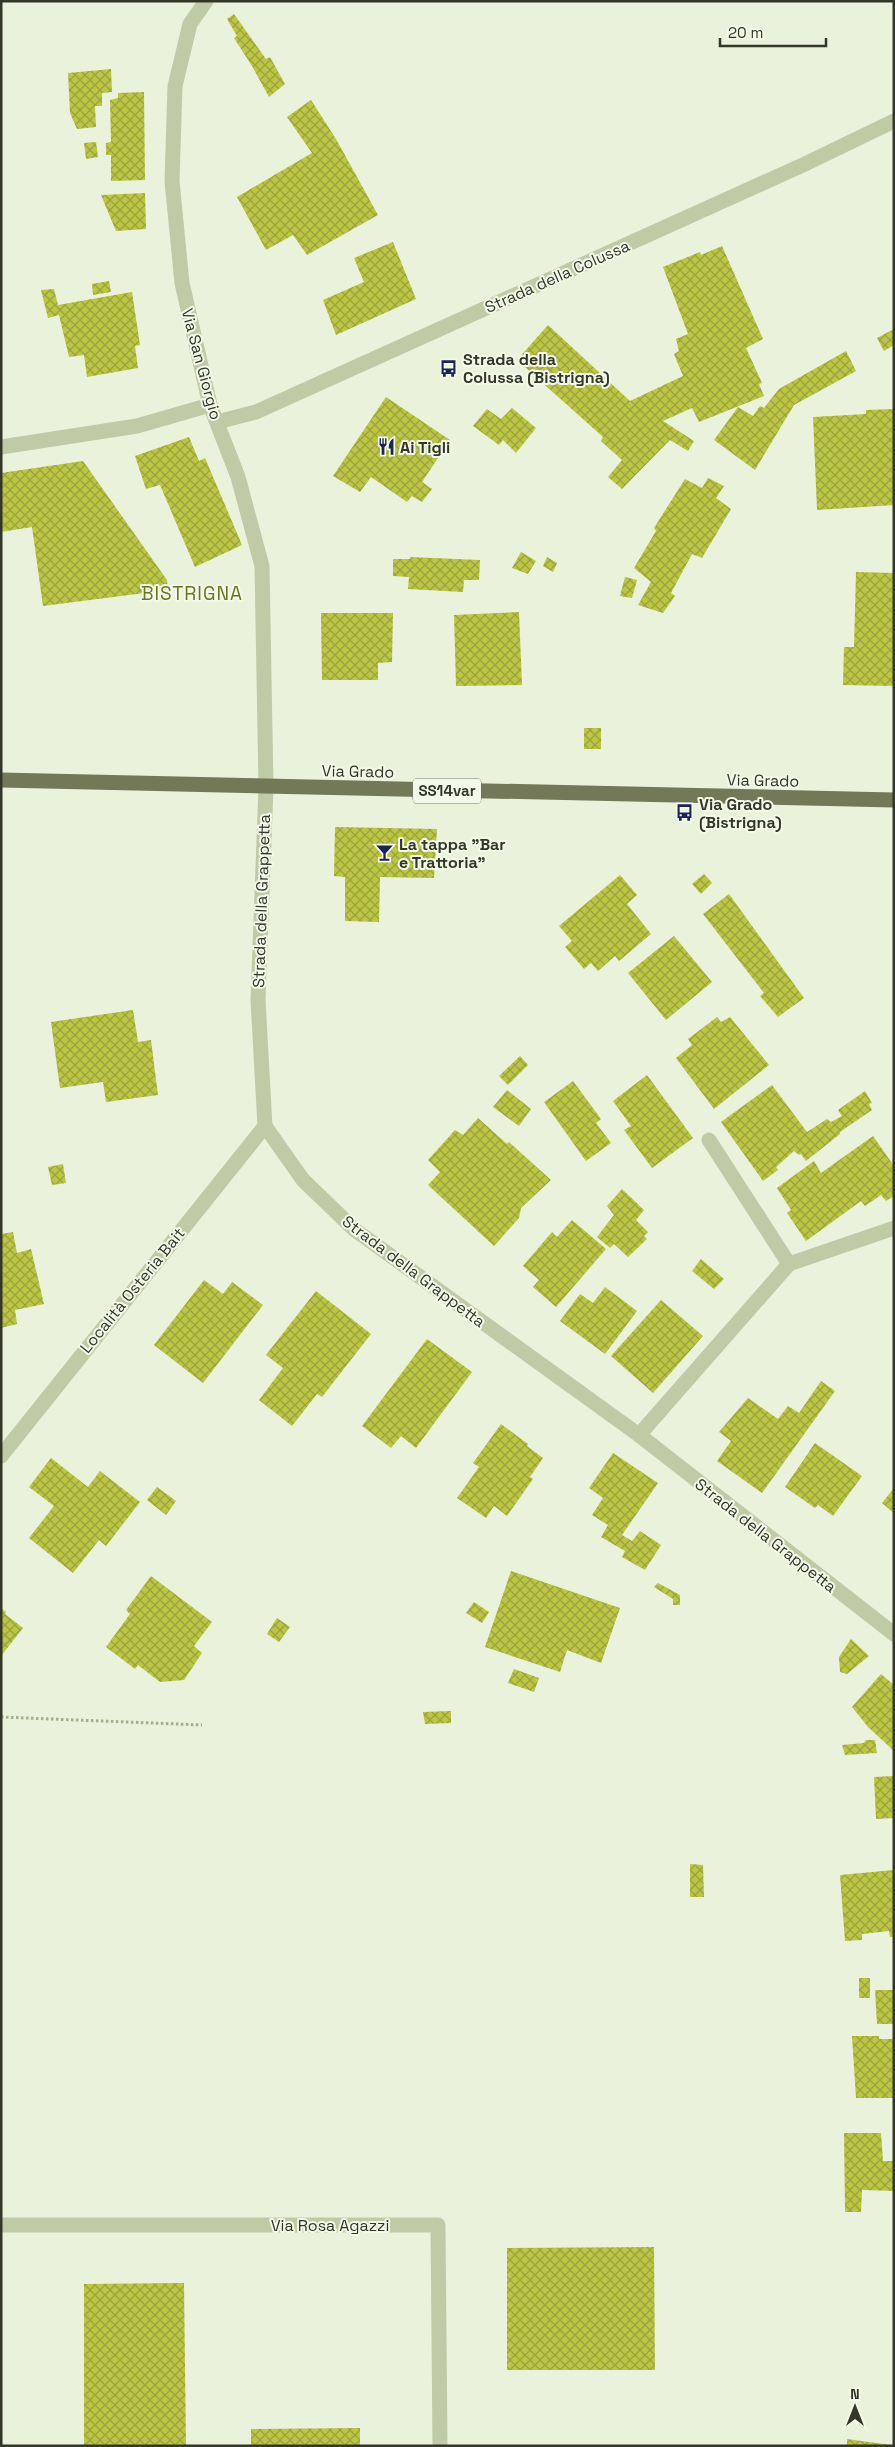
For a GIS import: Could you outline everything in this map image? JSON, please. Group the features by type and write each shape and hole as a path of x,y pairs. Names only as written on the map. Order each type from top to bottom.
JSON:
{"main road":[{"name":"Via Grado","path":"1,780 894,800"}],"street":[{"name":"Via San Giorgio","path":"206,1 190,24 175,86 172,181 182,283 210,405 238,477 262,566 266,787"},
{"name":"Strada della Colussa","path":"217,422 256,412 805,164 894,121"},
{"path":"1,447 137,426 210,405"},
{"name":"Strada della Grappetta","path":"266,787 258,1000 265,1126 303,1180 355,1230 639,1435 894,1634"},
{"name":"Località Osteria Bait","path":"1,1456 265,1126"},
{"path":"709,1140 789,1264"},
{"path":"639,1435 789,1264 894,1228"},
{"name":"Via Rosa Agazzi","path":"1,2225 438,2225 440,2446"}],"path":[{"path":"1,1717 202,1725"}],"building":[{"path":"234,14 266,59 270,57 285,84 269,97 234,38 237,36 227,19"},
{"path":"111,69 112,92 102,93 102,106 95,106 96,127 77,129 70,113 68,73"},
{"path":"144,92 145,180 111,181 111,155 106,155 106,143 111,142 110,100 118,98 118,93"},
{"path":"311,100 336,139 378,215 307,255 293,235 266,250 237,197 312,153 287,117"},
{"path":"96,142 98,157 86,159 84,143"},
{"path":"145,193 146,229 116,231 101,195"},
{"path":"393,242 416,299 336,335 323,300 364,282 354,258"},
{"path":"722,246 763,339 746,348 762,383 759,384 764,396 699,422 692,408 663,421 694,441 688,451 670,440 622,489 608,477 622,460 601,441 603,437 517,360 548,325 630,401 683,376 674,354 679,351 676,339 688,334 663,267 700,252 701,255"},
{"path":"109,281 111,292 93,295 92,284"},
{"path":"54,289 58,305 132,292 140,345 135,346 138,368 87,377 84,355 69,357 59,315 48,318 41,290"},
{"path":"894,329 894,345 884,351 877,338"},
{"path":"846,351 856,371 794,405 755,470 714,440 738,407 753,416 760,406 764,408 779,389"},
{"path":"386,397 450,440 422,482 432,489 422,502 412,496 407,502 371,477 360,492 333,476"},
{"path":"512,408 536,428 516,453 503,440 499,445 473,426 487,409 501,419"},
{"path":"894,409 894,505 817,510 813,417 866,414 866,410"},
{"path":"189,437 199,461 205,458 242,545 195,567 160,485 146,489 135,456"},
{"path":"83,461 167,580 168,590 43,606 32,527 1,532 1,473"},
{"path":"708,478 724,486 716,498 731,509 702,558 692,554 671,593 675,596 663,613 638,605 651,582 634,568 656,531 654,528 685,479 702,488"},
{"path":"521,552 536,561 528,574 512,568"},
{"path":"410,557 480,560 479,580 464,580 463,592 408,589 409,577 393,576 393,559 410,559"},
{"path":"547,557 557,563 553,572 543,566"},
{"path":"856,572 894,573 894,686 843,685 844,647 854,647"},
{"path":"625,577 637,580 632,598 620,596"},
{"path":"519,612 522,685 456,686 454,615"},
{"path":"321,613 393,613 392,662 378,663 378,680 322,680"},
{"path":"584,728 601,728 601,749 584,749"},
{"name":"La tappa \"Bar e Trattoria\"","path":"335,827 437,829 434,878 380,877 379,922 345,921 345,877 334,876"},
{"path":"704,874 712,883 701,894 692,884"},
{"path":"620,875 637,895 627,904 651,934 619,961 615,956 598,971 591,963 584,969 565,947 572,941 559,926"},
{"path":"729,894 804,998 778,1017 760,996 764,993 703,914"},
{"path":"674,936 712,982 666,1020 628,973"},
{"path":"133,1010 138,1042 151,1040 158,1095 106,1102 103,1082 60,1088 51,1022"},
{"path":"717,1017 721,1022 730,1017 769,1065 714,1109 676,1058 692,1045 688,1039"},
{"path":"520,1056 528,1065 508,1085 499,1076"},
{"path":"647,1075 693,1138 652,1168 624,1130 631,1126 613,1101"},
{"path":"573,1081 601,1119 596,1123 611,1143 586,1161 544,1102"},
{"path":"772,1085 807,1132 827,1119 831,1122 842,1116 838,1110 865,1091 872,1103 869,1104 872,1110 840,1132 840,1134 806,1161 801,1154 799,1155 794,1151 776,1167 778,1170 763,1181 721,1122"},
{"path":"507,1090 531,1109 519,1126 493,1107"},
{"path":"478,1118 507,1144 509,1142 551,1180 521,1208 519,1218 494,1246 428,1185 440,1172 428,1160 455,1130 463,1135"},
{"path":"873,1136 894,1166 894,1196 886,1201 881,1195 865,1206 861,1201 806,1241 787,1213 791,1210 777,1188 814,1161 821,1173"},
{"path":"63,1164 66,1183 52,1185 48,1167"},
{"path":"622,1189 644,1210 636,1220 648,1232 644,1236 647,1239 628,1257 614,1244 610,1248 597,1237 614,1215 607,1206"},
{"path":"572,1220 606,1249 556,1307 533,1287 539,1280 523,1266 552,1232 557,1237"},
{"path":"13,1232 17,1253 31,1249 44,1304 15,1310 17,1324 1,1328 1,1234"},
{"path":"701,1259 724,1279 714,1289 692,1271"},
{"path":"204,1280 223,1294 232,1282 263,1305 203,1383 154,1345"},
{"path":"605,1287 637,1311 605,1354 560,1321 580,1294 593,1303"},
{"path":"316,1291 371,1334 322,1397 317,1394 292,1426 259,1400 283,1368 266,1355"},
{"path":"661,1300 703,1336 653,1393 611,1356"},
{"path":"427,1339 472,1372 416,1448 401,1436 391,1448 362,1426"},
{"path":"821,1381 835,1391 762,1493 717,1461 731,1441 719,1432 748,1398 778,1419 788,1406 799,1413"},
{"path":"501,1424 543,1458 530,1477 533,1479 507,1516 494,1506 486,1518 457,1498 479,1467 473,1463"},
{"path":"815,1443 862,1476 833,1516 818,1505 815,1508 785,1487"},
{"path":"613,1453 658,1483 622,1535 632,1541 640,1531 661,1545 645,1570 622,1557 625,1551 601,1537 608,1525 592,1515 603,1498 589,1488"},
{"path":"51,1458 88,1487 100,1471 140,1502 106,1546 99,1540 73,1573 29,1538 54,1506 29,1487"},
{"path":"157,1487 176,1501 166,1515 147,1500"},
{"path":"894,1488 894,1513 882,1503"},
{"path":"511,1571 620,1608 601,1663 567,1650 560,1672 485,1647"},
{"path":"151,1576 212,1622 194,1646 202,1653 184,1680 160,1682 138,1665 135,1669 106,1647 130,1614 126,1610"},
{"path":"658,1583 680,1595 680,1605 673,1605 673,1599 654,1587"},
{"path":"474,1602 489,1612 482,1623 466,1613"},
{"path":"1,1608 6,1612 5,1614 23,1628 1,1656"},
{"path":"277,1618 290,1627 279,1642 267,1634"},
{"path":"851,1639 869,1656 847,1674 840,1672 839,1657"},
{"path":"514,1669 539,1678 534,1692 508,1683"},
{"path":"881,1674 894,1685 894,1751 868,1727 852,1707"},
{"path":"451,1711 451,1723 425,1724 423,1712"},
{"path":"866,1740 875,1740 877,1753 845,1755 842,1745 864,1743"},
{"path":"894,1776 894,1818 876,1819 874,1777"},
{"path":"690,1864 703,1865 704,1897 690,1897"},
{"path":"894,1870 894,1937 890,1937 889,1931 862,1934 862,1940 845,1941 840,1875"},
{"path":"859,1978 870,1978 870,1998 859,1998"},
{"path":"875,1990 894,1990 894,2024 877,2024"},
{"path":"852,2036 879,2036 879,2039 894,2039 894,2098 856,2098"},
{"path":"844,2133 881,2133 883,2161 894,2161 894,2191 862,2190 861,2212 845,2212"},
{"path":"654,2247 655,2370 507,2370 507,2248"},
{"path":"184,2283 186,2446 84,2446 84,2284"},
{"path":"360,2428 360,2446 251,2446 251,2429"},
{"path":"847,2439 891,2445 891,2446 847,2446"}],"place":[{"name":"Strada della Colussa (Bistrigna)","path":"449,368"},
{"name":"Ai Tigli","path":"386,447"},
{"name":"Via Grado (Bistrigna)","path":"685,813"},
{"name":"La tappa \"Bar e Trattoria\"","path":"385,853"}],"district":[{"name":"BISTRIGNA","path":"192,593"}]}
